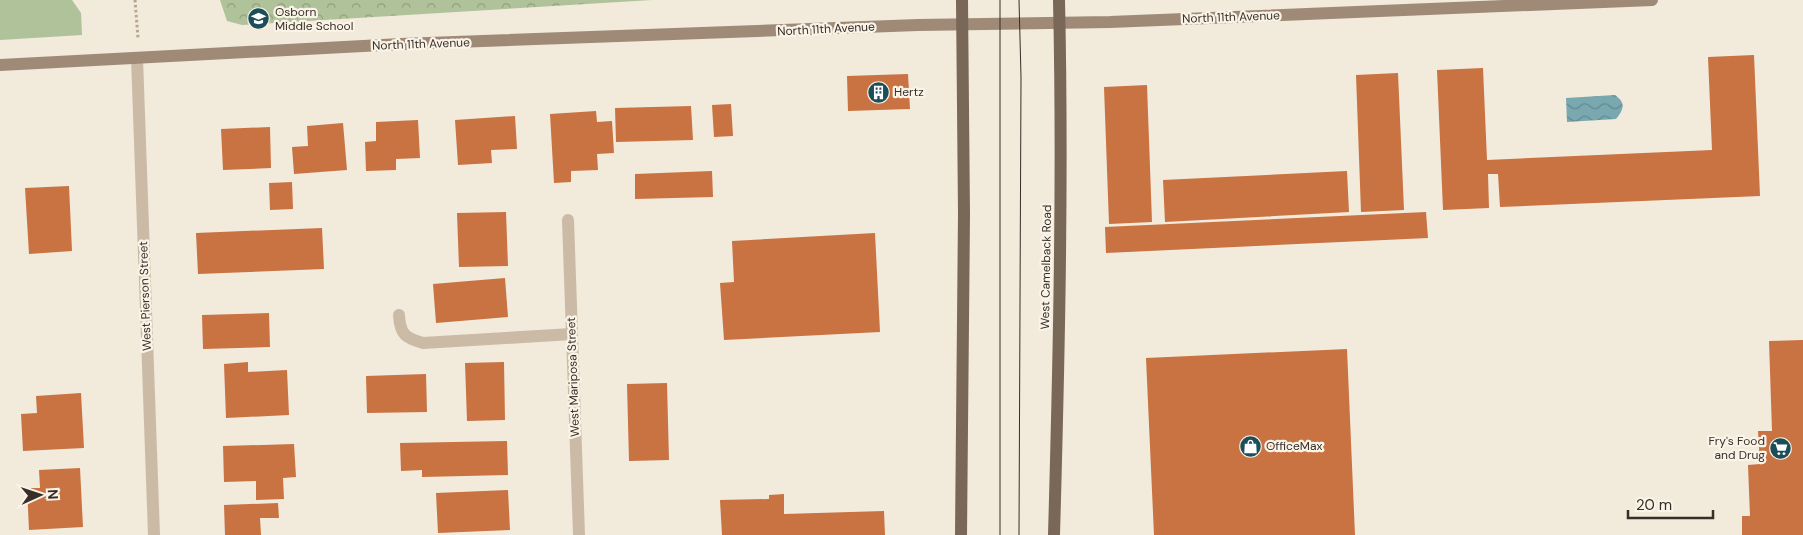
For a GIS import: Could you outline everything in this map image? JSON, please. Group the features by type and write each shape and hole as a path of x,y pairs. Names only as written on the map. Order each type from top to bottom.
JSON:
{"main road":[{"path":"961,535 964,272 962,0"},
{"name":"West Camelback Road","path":"1054,535 1060,298 1059,0"}],"street":[{"name":"North 11th Avenue","path":"0,65 401,44 1060,22 1375,5 1652,0"},
{"name":"West Pierson Street","path":"137,58 154,535"},
{"name":"West Mariposa Street","path":"568,220 578,535"},
{"path":"399,315 399,327 408,339 423,343 572,334"}],"path":[{"path":"135,0 138,38"}],"green space":[{"path":"0,0 72,0 81,13 82,35 0,40"},
{"path":"220,0 652,0 242,25 227,21"}],"water":[{"path":"1615,95 1623,106 1616,119 1567,122 1566,98"}],"building":[{"path":"1754,55 1760,196 1500,207 1498,174 1488,174 1489,208 1443,210 1437,70 1483,68 1487,160 1712,150 1708,57"},
{"path":"1398,73 1404,210 1361,212 1356,75"},
{"name":"Hertz","path":"908,74 910,109 848,111 847,76"},
{"path":"1147,85 1152,222 1109,224 1104,87"},
{"path":"731,104 733,136 714,137 712,105"},
{"path":"691,106 693,140 616,142 615,108"},
{"path":"596,111 597,122 612,121 614,153 597,154 598,170 571,171 571,182 554,183 550,114"},
{"path":"515,116 517,149 491,150 492,163 458,165 455,120"},
{"path":"418,120 420,158 396,159 396,170 366,171 365,142 376,141 376,122"},
{"path":"343,123 347,170 294,174 292,147 308,146 307,126"},
{"path":"270,127 271,168 223,170 221,129"},
{"path":"712,171 713,197 635,199 635,174"},
{"path":"1347,171 1349,212 1165,222 1163,180"},
{"path":"292,182 293,209 270,210 269,183"},
{"path":"69,186 72,251 29,254 25,188"},
{"path":"506,212 508,266 459,267 457,213"},
{"path":"1426,212 1428,238 1106,253 1105,227"},
{"path":"322,228 324,269 198,274 196,233"},
{"path":"875,233 880,332 724,340 720,283 734,282 732,241"},
{"path":"505,278 508,317 436,323 433,284"},
{"path":"269,313 270,347 203,349 202,315"},
{"name":"Fry's Food and Drug","path":"1803,340 1803,535 1742,535 1742,516 1750,516 1748,465 1760,464 1758,431 1772,431 1769,341"},
{"name":"OfficeMax","path":"1347,349 1355,535 1154,535 1146,358"},
{"path":"248,362 248,372 287,370 289,415 226,418 224,364"},
{"path":"504,362 505,420 467,421 465,363"},
{"path":"426,374 427,412 367,413 366,376"},
{"path":"667,383 669,460 629,461 627,384"},
{"path":"81,393 84,448 23,451 21,414 37,413 36,396"},
{"path":"507,441 508,475 422,477 422,470 401,471 400,443"},
{"path":"294,444 296,477 283,478 284,499 256,500 256,481 224,482 223,446"},
{"path":"80,468 83,527 29,530 27,488 40,488 39,470"},
{"path":"508,490 510,530 438,533 436,493"},
{"path":"784,494 784,514 884,511 885,535 722,535 720,500 769,499 769,495"},
{"path":"278,503 279,518 260,518 261,535 225,535 224,505"}],"tram line":[{"path":"1000,0 1000,535"},
{"path":"1019,0 1021,77 1019,535"}],"place":[{"name":"Osborn Middle School","path":"259,19"},
{"name":"Hertz","path":"878,92"},
{"name":"OfficeMax","path":"1250,446"},
{"name":"Fry's Food and Drug","path":"1781,448"}]}
